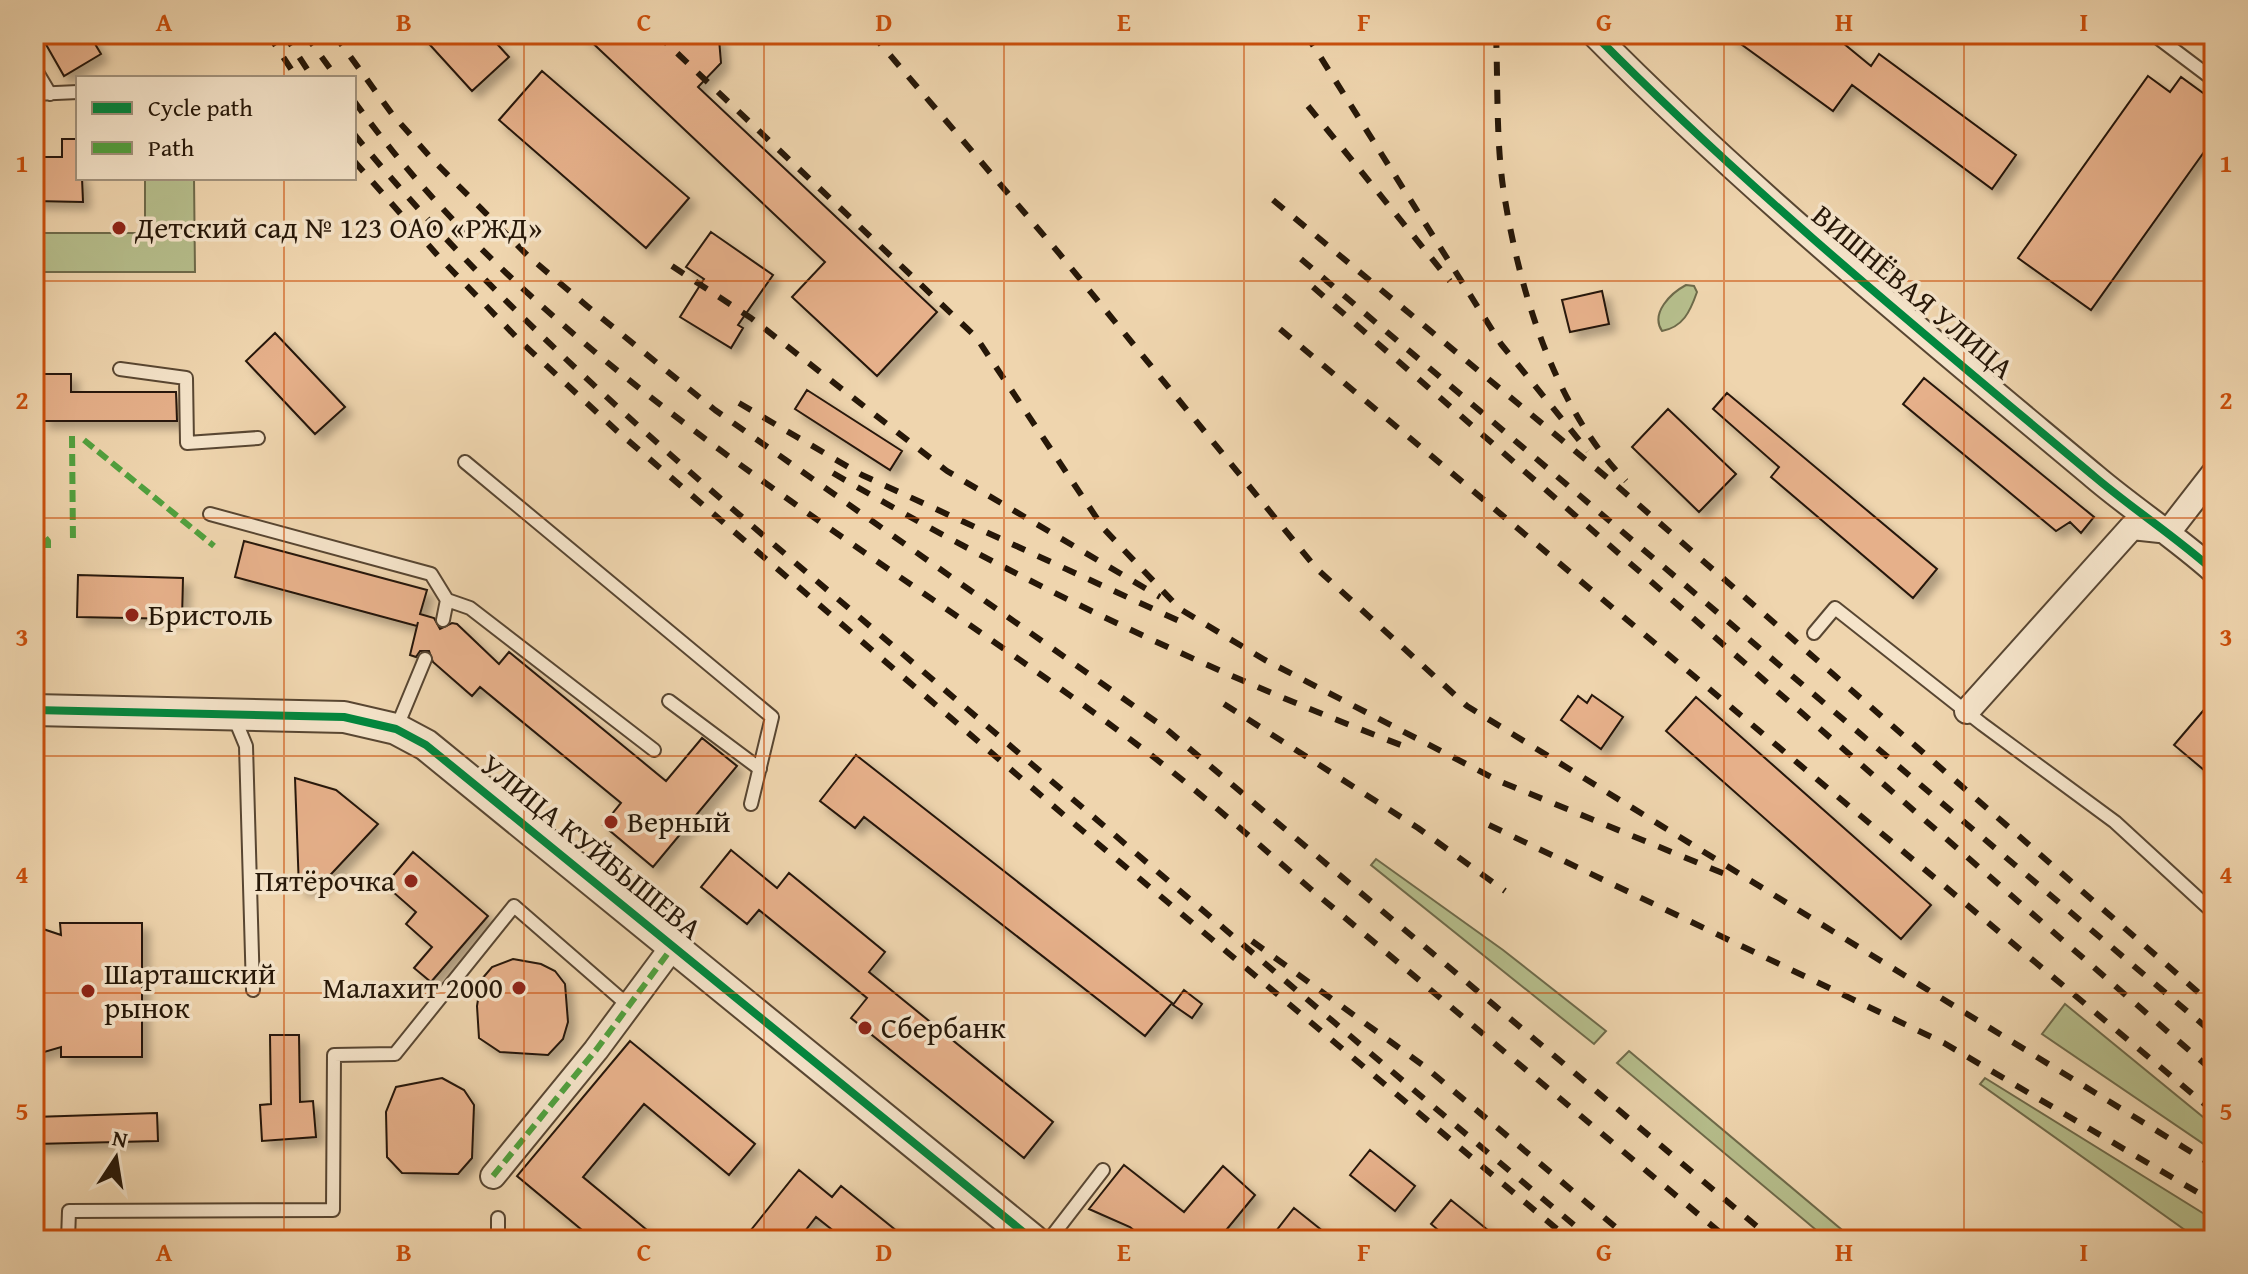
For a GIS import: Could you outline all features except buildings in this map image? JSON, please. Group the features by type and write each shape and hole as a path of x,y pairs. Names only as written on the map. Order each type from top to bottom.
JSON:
{"street":[{"name":"ВИШНЁВАЯ УЛИЦА","path":"1594,34 1664,105 1819,246 2099,481 2169,531 2214,571"},
{"path":"1967,711 2132,527 2169,531 2214,473"},
{"name":"УЛИЦА КУЙБЫШЕВА","path":"34,710 344,717 396,729 452,765 1033,1240"},
{"path":"493,1176 674,945"}],"lane":[{"path":"2153,34 2214,80"},
{"path":"34,67 50,94"},
{"path":"34,94 76,92"},
{"path":"120,369 186,378 187,443 258,438"},
{"path":"465,462 772,717 751,804"},
{"path":"210,514 431,574 447,600 470,608 654,750"},
{"path":"443,620 447,600"},
{"path":"1814,633 1835,608 2115,822 2214,913"},
{"path":"396,729 425,659"},
{"path":"669,701 760,769"},
{"path":"232,714 246,746 253,990"},
{"path":"68,1240 69,1211 333,1210 334,1055 395,1054 514,906 629,1006"},
{"path":"1049,1240 1103,1170"},
{"path":"498,1218 498,1240"}],"green space":[{"path":"145,180 194,180 195,272 34,272 34,233 145,233"},
{"path":"1686,285 1694,286 1697,292 1688,312 1675,326 1662,331 1660,311 1674,293"},
{"path":"1376,859 1503,950 1606,1031 1594,1044 1371,865"},
{"path":"2065,1004 2214,1126 2214,1151 2042,1034"},
{"path":"1629,1051 1854,1240 1828,1240 1617,1063"},
{"path":"1985,1078 2214,1220 2214,1240 2199,1240 1980,1084"}],"railway":[{"path":"268,34 296,76"},
{"path":"284,34 312,76"},
{"path":"305,34 336,76"},
{"path":"334,34 392,114 431,158 528,256 587,306 715,410 1165,728 1773,1240"},
{"path":"657,34 976,337 1104,529 1180,609 1265,660 1499,781 1725,874"},
{"path":"872,34 1058,252 1316,568 1467,706 2214,1166"},
{"path":"1306,34 1501,344 1588,451"},
{"path":"1496,34 1501,168 1518,265 1543,344 1559,382 1601,452 1626,481"},
{"path":"356,103 434,199 524,290 621,373 723,452 1041,675 1169,769 1729,1240"},
{"path":"1308,106 1450,281"},
{"path":"356,136 484,278 553,347 696,478 1592,1240"},
{"path":"356,163 439,257 521,342 617,431 1065,816 1570,1240"},
{"path":"1273,200 1616,485 2214,1006"},
{"path":"1301,259 2214,1034"},
{"path":"672,266 751,318 947,471 1160,597"},
{"path":"1313,287 2214,1072"},
{"path":"1280,329 2214,1112"},
{"path":"739,403 862,475 1190,626"},
{"path":"833,473 973,551 1114,622 1259,687 1406,747"},
{"path":"1224,704 1418,828 1505,891"},
{"path":"1489,825 1944,1043 2214,1202"},
{"path":"1252,941 1424,1066 1631,1240"}],"marked path":[{"path":"72,436 73,542"},
{"path":"84,440 214,546"},
{"path":"34,524 48,541 48,548"},
{"path":"493,1176 596,1050 674,945"}],"cycle path":[{"path":"1594,34 1714,150 1839,262 2095,477 2214,571"},
{"path":"34,710 344,717 396,729 426,745 1033,1240"}],"place":[{"name":"Детский сад № 123 ОАО «РЖД»","path":"119,228"},
{"name":"Бристоль","path":"132,615"},
{"name":"Верный","path":"611,822"},
{"name":"Пятёрочка","path":"411,881"},
{"name":"Малахит 2000","path":"519,988"},
{"name":"Шарташский рынок","path":"88,991"},
{"name":"Сбербанк","path":"865,1028"}]}
